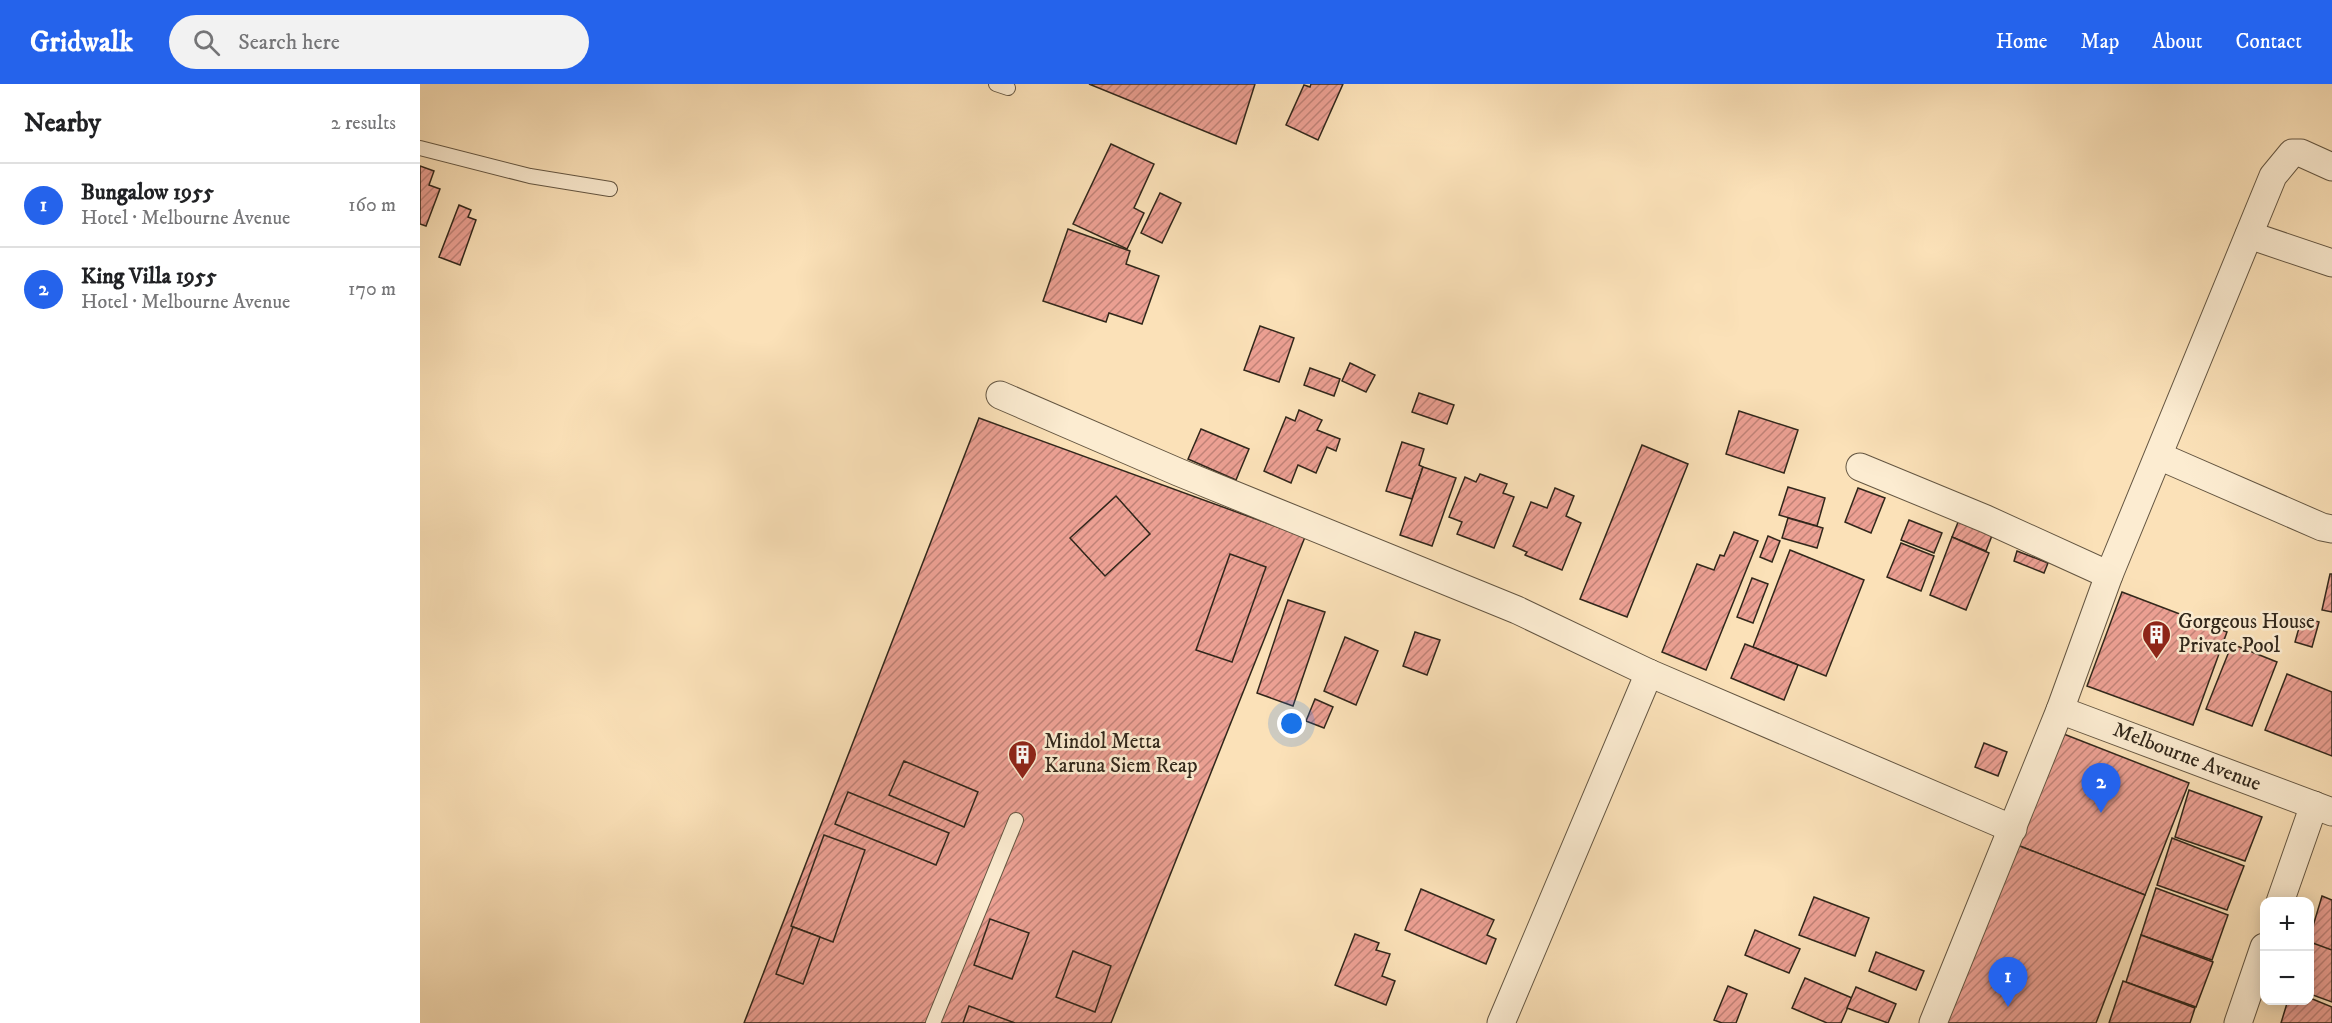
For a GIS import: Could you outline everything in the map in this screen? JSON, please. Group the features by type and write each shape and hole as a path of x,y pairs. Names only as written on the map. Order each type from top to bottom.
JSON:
{"street":[{"path":"1933,1023 2060,710 2109,575 2274,176 2292,153 2301,153 2332,167"},
{"path":"2249,235 2332,263"},
{"path":"1000,395 1178,472 1517,610 1649,673 2013,829"},
{"path":"2159,456 2322,527 2332,529"},
{"path":"1860,467 1986,519 2109,575"},
{"path":"1501,1023 1649,673"},
{"name":"Melbourne Avenue","path":"2060,710 2323,808 2282,897"},
{"path":"2238,1023 2264,951"}],"lane":[{"path":"420,148 530,176 610,189"},
{"path":"933,1023 1016,820"}],"building":[{"path":"1089,84 1255,84 1236,144"},
{"path":"1311,84 1343,84 1318,140 1286,125 1304,85 1310,87"},
{"path":"1111,144 1154,164 1134,208 1144,213 1127,249 1073,224"},
{"path":"420,166 434,171 429,185 440,189 426,226 420,224"},
{"path":"1160,193 1181,203 1162,243 1141,233"},
{"path":"459,205 471,210 468,217 476,220 460,265 439,257"},
{"path":"1068,229 1130,251 1126,264 1159,276 1142,324 1109,313 1106,322 1043,301"},
{"path":"1260,326 1294,338 1279,382 1244,370"},
{"path":"1350,363 1375,375 1366,392 1342,381"},
{"path":"1310,368 1340,379 1334,396 1304,385"},
{"path":"1419,393 1454,405 1447,424 1412,412"},
{"path":"1299,410 1322,420 1317,430 1340,439 1336,451 1327,447 1316,473 1298,465 1291,483 1264,471 1286,417 1295,421"},
{"path":"1739,411 1798,430 1784,473 1726,454"},
{"name":"Mindol Metta Karuna Siem Reap","path":"979,418 1305,537 1111,1023 744,1023"},
{"path":"1201,429 1249,449 1236,480 1188,459"},
{"path":"1402,442 1424,449 1419,465 1423,467 1412,499 1386,491"},
{"path":"1642,445 1688,464 1627,617 1580,599"},
{"path":"1423,467 1456,478 1432,546 1400,535"},
{"path":"1480,474 1507,484 1503,493 1514,497 1494,548 1457,534 1462,522 1449,517 1465,477 1476,482"},
{"path":"1788,487 1825,498 1817,526 1779,515"},
{"path":"1555,488 1574,496 1566,516 1581,523 1562,570 1525,555 1527,552 1513,546 1531,502 1547,508"},
{"path":"1858,488 1885,498 1871,533 1845,522"},
{"path":"1116,496 1150,534 1105,576 1070,538"},
{"path":"1961,515 1995,528 1986,551 1952,537"},
{"path":"1788,518 1823,528 1817,548 1782,538"},
{"path":"1909,520 1942,533 1934,553 1901,540"},
{"path":"1734,532 1758,541 1706,670 1662,652 1697,564 1714,570 1720,555 1724,556"},
{"path":"1768,536 1780,541 1772,562 1760,557"},
{"path":"1952,537 1989,553 1966,610 1930,595"},
{"path":"1901,543 1934,556 1921,591 1887,577"},
{"path":"1790,550 1864,580 1826,676 1753,647"},
{"path":"2017,551 2048,563 2044,573 2014,561"},
{"path":"1230,554 1266,567 1232,662 1196,650"},
{"path":"2330,574 2332,574 2332,612 2322,610"},
{"path":"1752,578 1768,584 1753,623 1737,617"},
{"name":"Gorgeous House Private Pool","path":"2122,592 2227,632 2193,725 2087,686"},
{"path":"1288,600 1325,612 1293,706 1257,693"},
{"path":"2302,617 2319,622 2312,647 2295,642"},
{"path":"1415,632 1440,640 1427,675 1403,666"},
{"path":"1345,637 1378,651 1356,705 1324,691"},
{"path":"1745,644 1798,665 1784,700 1731,678"},
{"path":"2232,644 2277,662 2252,726 2206,709"},
{"path":"2287,674 2332,692 2332,756 2265,730"},
{"path":"1315,699 1333,707 1324,728 1306,721"},
{"path":"2056,731 2189,783 2145,895 2012,843"},
{"path":"1984,743 2007,752 1998,776 1975,767"},
{"path":"904,761 978,792 964,827 889,795"},
{"path":"2189,790 2262,817 2245,861 2175,837"},
{"path":"848,792 949,833 936,865 835,824"},
{"path":"824,835 865,850 833,942 791,926"},
{"path":"2172,838 2244,866 2227,910 2157,885"},
{"path":"2012,843 2145,895 2096,1023 1941,1023"},
{"path":"2156,888 2228,915 2212,960 2141,935"},
{"path":"1421,889 1494,920 1487,935 1496,939 1486,964 1405,930"},
{"path":"2322,896 2332,900 2332,952 2314,945 2314,923"},
{"path":"1814,897 1869,918 1855,956 1799,935"},
{"path":"990,919 1029,933 1012,979 974,965"},
{"path":"793,927 820,937 803,984 776,974"},
{"path":"1755,930 1800,949 1789,973 1745,955"},
{"path":"1355,934 1379,943 1376,950 1390,954 1382,976 1395,981 1386,1005 1335,985"},
{"path":"2141,935 2213,962 2196,1007 2126,982"},
{"path":"2314,943 2332,950 2332,1002 2314,995"},
{"path":"1073,951 1111,966 1095,1012 1056,997"},
{"path":"1876,952 1924,971 1916,990 1869,971"},
{"path":"1805,978 1852,998 1841,1023 1827,1023 1792,1008"},
{"path":"2123,981 2195,1008 2190,1023 2109,1023"},
{"path":"1728,986 1747,994 1736,1023 1722,1023 1714,1020"},
{"path":"1856,987 1896,1004 1888,1023 1847,1008"},
{"path":"2314,1000 2332,1007 2332,1023 2281,1023 2286,1005 2314,1005"},
{"path":"969,1006 1015,1023 963,1023"}],"place":[{"name":"Gorgeous House Private Pool","path":"2157,660"},
{"name":"Mindol Metta Karuna Siem Reap","path":"1023,780"},
{"name":"King Villa 1955","path":"2101,813"},
{"name":"Bungalow 1955","path":"2008,1007"}]}
